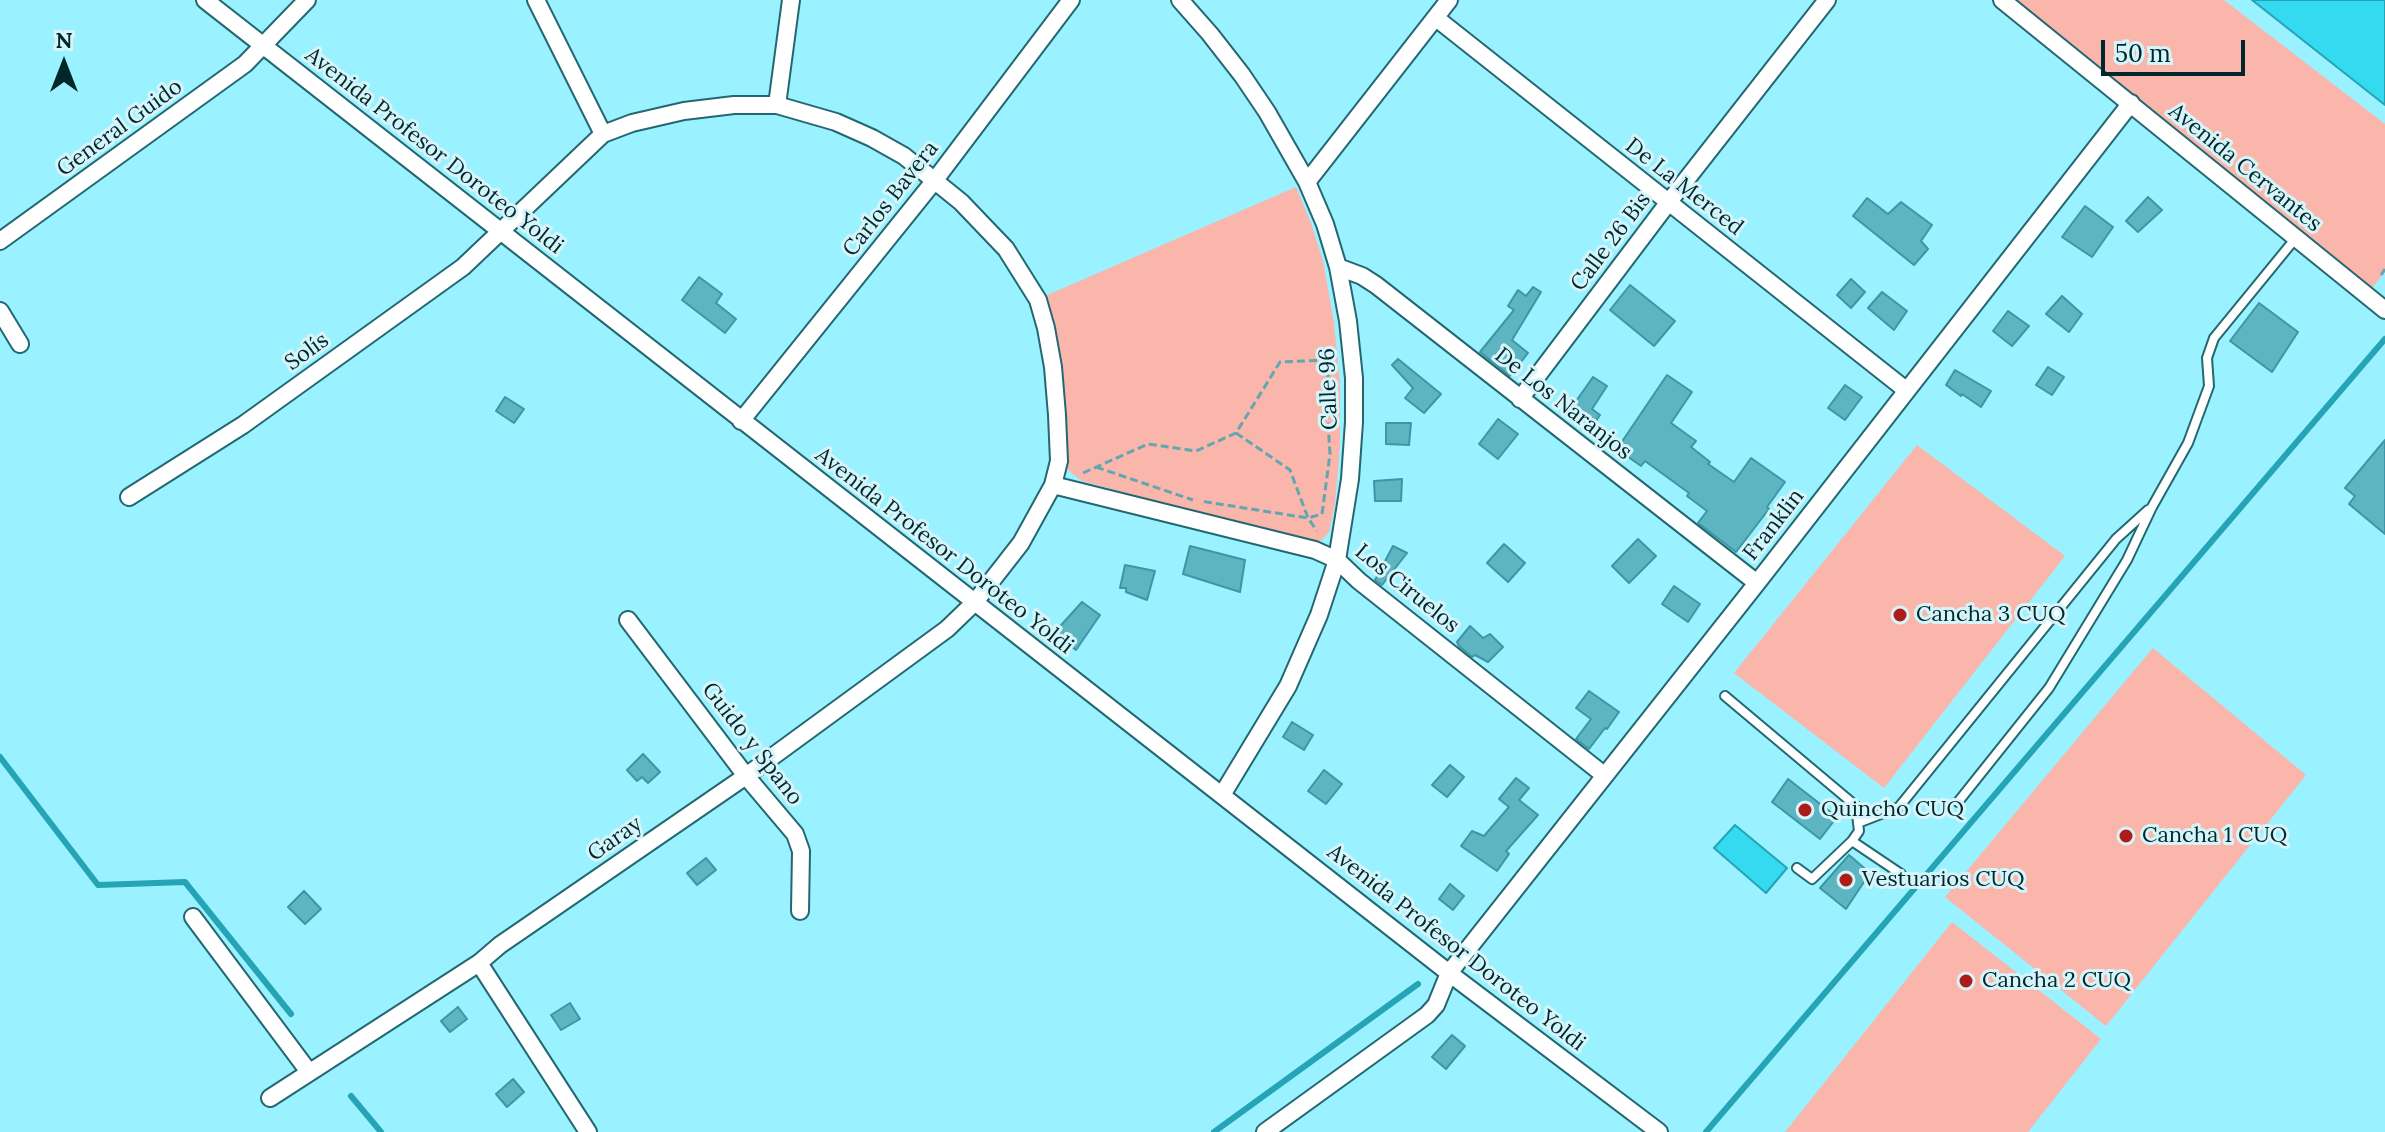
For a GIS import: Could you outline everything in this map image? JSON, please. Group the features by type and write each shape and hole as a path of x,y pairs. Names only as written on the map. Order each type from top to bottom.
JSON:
{"street":[{"name":"Avenida Profesor Doroteo Yoldi","path":"205,0 1449,973 1659,1132"},
{"path":"264,47 307,0"},
{"path":"536,0 603,134 632,123 684,111 734,105 777,105 836,122 904,156 982,222 1006,249 1038,300 1053,367 1059,486"},
{"path":"777,105 791,0"},
{"name":"Carlos Bavera","path":"741,421 935,180 1071,0"},
{"name":"Calle 96","path":"1180,0 1242,75 1307,182 1325,224 1338,267 1354,378 1354,422 1345,519 1337,560 1319,615 1288,686 1222,795"},
{"path":"1307,182 1449,0"},
{"name":"Calle 26 Bis","path":"1520,399 1827,0"},
{"name":"Avenida Cervantes","path":"2002,0 2385,310"},
{"name":"De La Merced","path":"1436,18 1906,390"},
{"name":"General Guido","path":"0,241 245,64 264,47"},
{"name":"Franklin","path":"1265,1132 1427,1015 1436,1005 1449,973 2131,103"},
{"name":"Solís","path":"129,497 243,425 463,267 603,134"},
{"name":"De Los Naranjos","path":"1338,267 1376,285 1757,583"},
{"path":"0,311 20,344"},
{"name":"Los Ciruelos","path":"1059,486 1315,550 1337,560 1359,581 1604,775"},
{"name":"Garay","path":"270,1098 479,963 500,945 746,776 947,629 975,602 1021,543 1059,486"},
{"name":"Guido y Spano","path":"628,620 746,776 795,834 801,851 800,911"},
{"path":"193,917 309,1072"},
{"path":"479,963 588,1132"}],"lane":[{"path":"1958,802 2049,688 2127,560 2188,443 2209,386 2207,358 2214,338 2295,239"},
{"path":"1858,823 1899,807 2116,539 2152,507"},
{"path":"1725,696 1856,806 1859,831 1852,841 1812,879 1797,868"},
{"path":"1852,841 1901,874"}],"path":[{"path":"2381,275 2385,269"},
{"path":"1059,486 1068,480 1096,467 1148,444 1196,451 1236,433 1280,362 1330,360 1326,392 1330,454 1322,514 1308,518 1197,501 1096,467"},
{"path":"1236,433 1290,470 1308,518 1337,560"}],"shaded area":[{"path":"2011,0 2224,0 2385,124 2385,272 2371,289"},
{"path":"1296,187 1323,261 1334,322 1340,385 1340,446 1329,532 1322,540 1310,543 1082,481 1069,471 1066,463 1065,392 1045,296"},
{"name":"Cancha 3 CUQ","path":"1917,445 2065,556 1884,788 1734,673"},
{"name":"Cancha 1 CUQ","path":"2153,648 2306,775 2106,1026 1945,897"},
{"name":"Cancha 2 CUQ","path":"1952,922 2101,1039 2028,1132 1785,1132"}],"water":[{"path":"2252,0 2385,0 2385,105"},
{"path":"1735,825 1787,868 1766,893 1714,848"}],"building":[{"path":"2148,197 2162,210 2138,232 2126,221"},
{"path":"1867,198 1888,214 1901,202 1932,225 1921,241 1928,249 1914,265 1853,216"},
{"path":"2085,206 2113,227 2092,257 2062,237"},
{"path":"699,277 722,294 716,303 736,319 725,333 682,300"},
{"path":"1851,279 1865,292 1851,308 1837,295"},
{"path":"1630,285 1675,321 1654,346 1610,310"},
{"path":"1533,287 1541,292 1512,340 1528,353 1510,376 1480,352 1514,310 1508,306 1518,290 1526,296"},
{"path":"1882,292 1907,311 1894,330 1868,308"},
{"path":"2062,296 2082,314 2069,332 2046,314"},
{"path":"2259,303 2298,332 2272,372 2230,341"},
{"path":"2008,311 2029,326 2012,346 1993,331"},
{"path":"1398,359 1441,394 1424,413 1405,398 1413,388 1392,365"},
{"path":"2048,367 2064,377 2052,395 2036,385"},
{"path":"1955,370 1991,391 1981,407 1946,385"},
{"path":"1667,375 1692,392 1671,423 1696,441 1691,447 1710,462 1708,464 1734,482 1751,458 1785,482 1736,552 1698,523 1707,511 1687,496 1689,493 1645,461 1641,466 1617,449"},
{"path":"1593,377 1607,386 1592,409 1600,415 1590,430 1567,414"},
{"path":"1845,385 1862,397 1845,420 1828,408"},
{"path":"505,397 524,409 514,423 496,411"},
{"path":"1498,419 1518,434 1498,459 1479,444"},
{"path":"1386,423 1411,423 1409,445 1386,444"},
{"path":"2385,440 2385,534 2349,504 2355,496 2345,488"},
{"path":"1402,479 1401,501 1375,501 1374,481"},
{"path":"1638,539 1656,556 1629,583 1612,566"},
{"path":"1504,544 1525,563 1508,582 1487,563"},
{"path":"1190,546 1245,560 1240,592 1183,574"},
{"path":"1393,546 1407,553 1382,585 1375,580"},
{"path":"1125,565 1155,571 1147,600 1126,592 1126,588 1120,588"},
{"path":"1674,586 1700,604 1688,622 1662,604"},
{"path":"1082,602 1100,615 1076,650 1054,633"},
{"path":"1470,626 1483,638 1490,634 1503,647 1488,662 1475,655 1472,657 1457,642"},
{"path":"1589,691 1619,712 1589,749 1576,739 1591,719 1576,708"},
{"path":"1292,722 1313,735 1304,750 1283,737"},
{"path":"643,754 660,772 648,783 642,777 637,781 627,770"},
{"path":"1450,765 1464,777 1447,797 1432,785"},
{"path":"1324,770 1342,784 1326,804 1308,791"},
{"path":"1516,778 1529,788 1519,800 1538,815 1506,851 1509,854 1497,871 1461,846 1472,831 1484,836 1509,807 1499,799"},
{"name":"Quincho CUQ","path":"1788,779 1837,817 1820,839 1772,802"},
{"name":"Vestuarios CUQ","path":"1849,855 1870,873 1846,909 1820,888"},
{"path":"706,858 716,870 697,885 687,873"},
{"path":"1450,884 1464,896 1453,910 1439,899"},
{"path":"304,891 321,909 305,924 288,907"},
{"path":"570,1003 580,1019 561,1030 551,1015"},
{"path":"458,1007 467,1019 450,1032 441,1021"},
{"path":"1452,1035 1465,1046 1446,1069 1432,1057"},
{"path":"513,1079 524,1092 507,1107 496,1094"}],"waterway":[{"path":"1706,1132 2385,339"},
{"path":"0,757 98,885 185,882 291,1014"},
{"path":"1214,1132 1418,984"},
{"path":"351,1096 381,1132"}],"place":[{"name":"Cancha 3 CUQ","path":"1900,615"},
{"name":"Quincho CUQ","path":"1805,810"},
{"name":"Cancha 1 CUQ","path":"2126,836"},
{"name":"Vestuarios CUQ","path":"1846,880"},
{"name":"Cancha 2 CUQ","path":"1966,981"}]}
